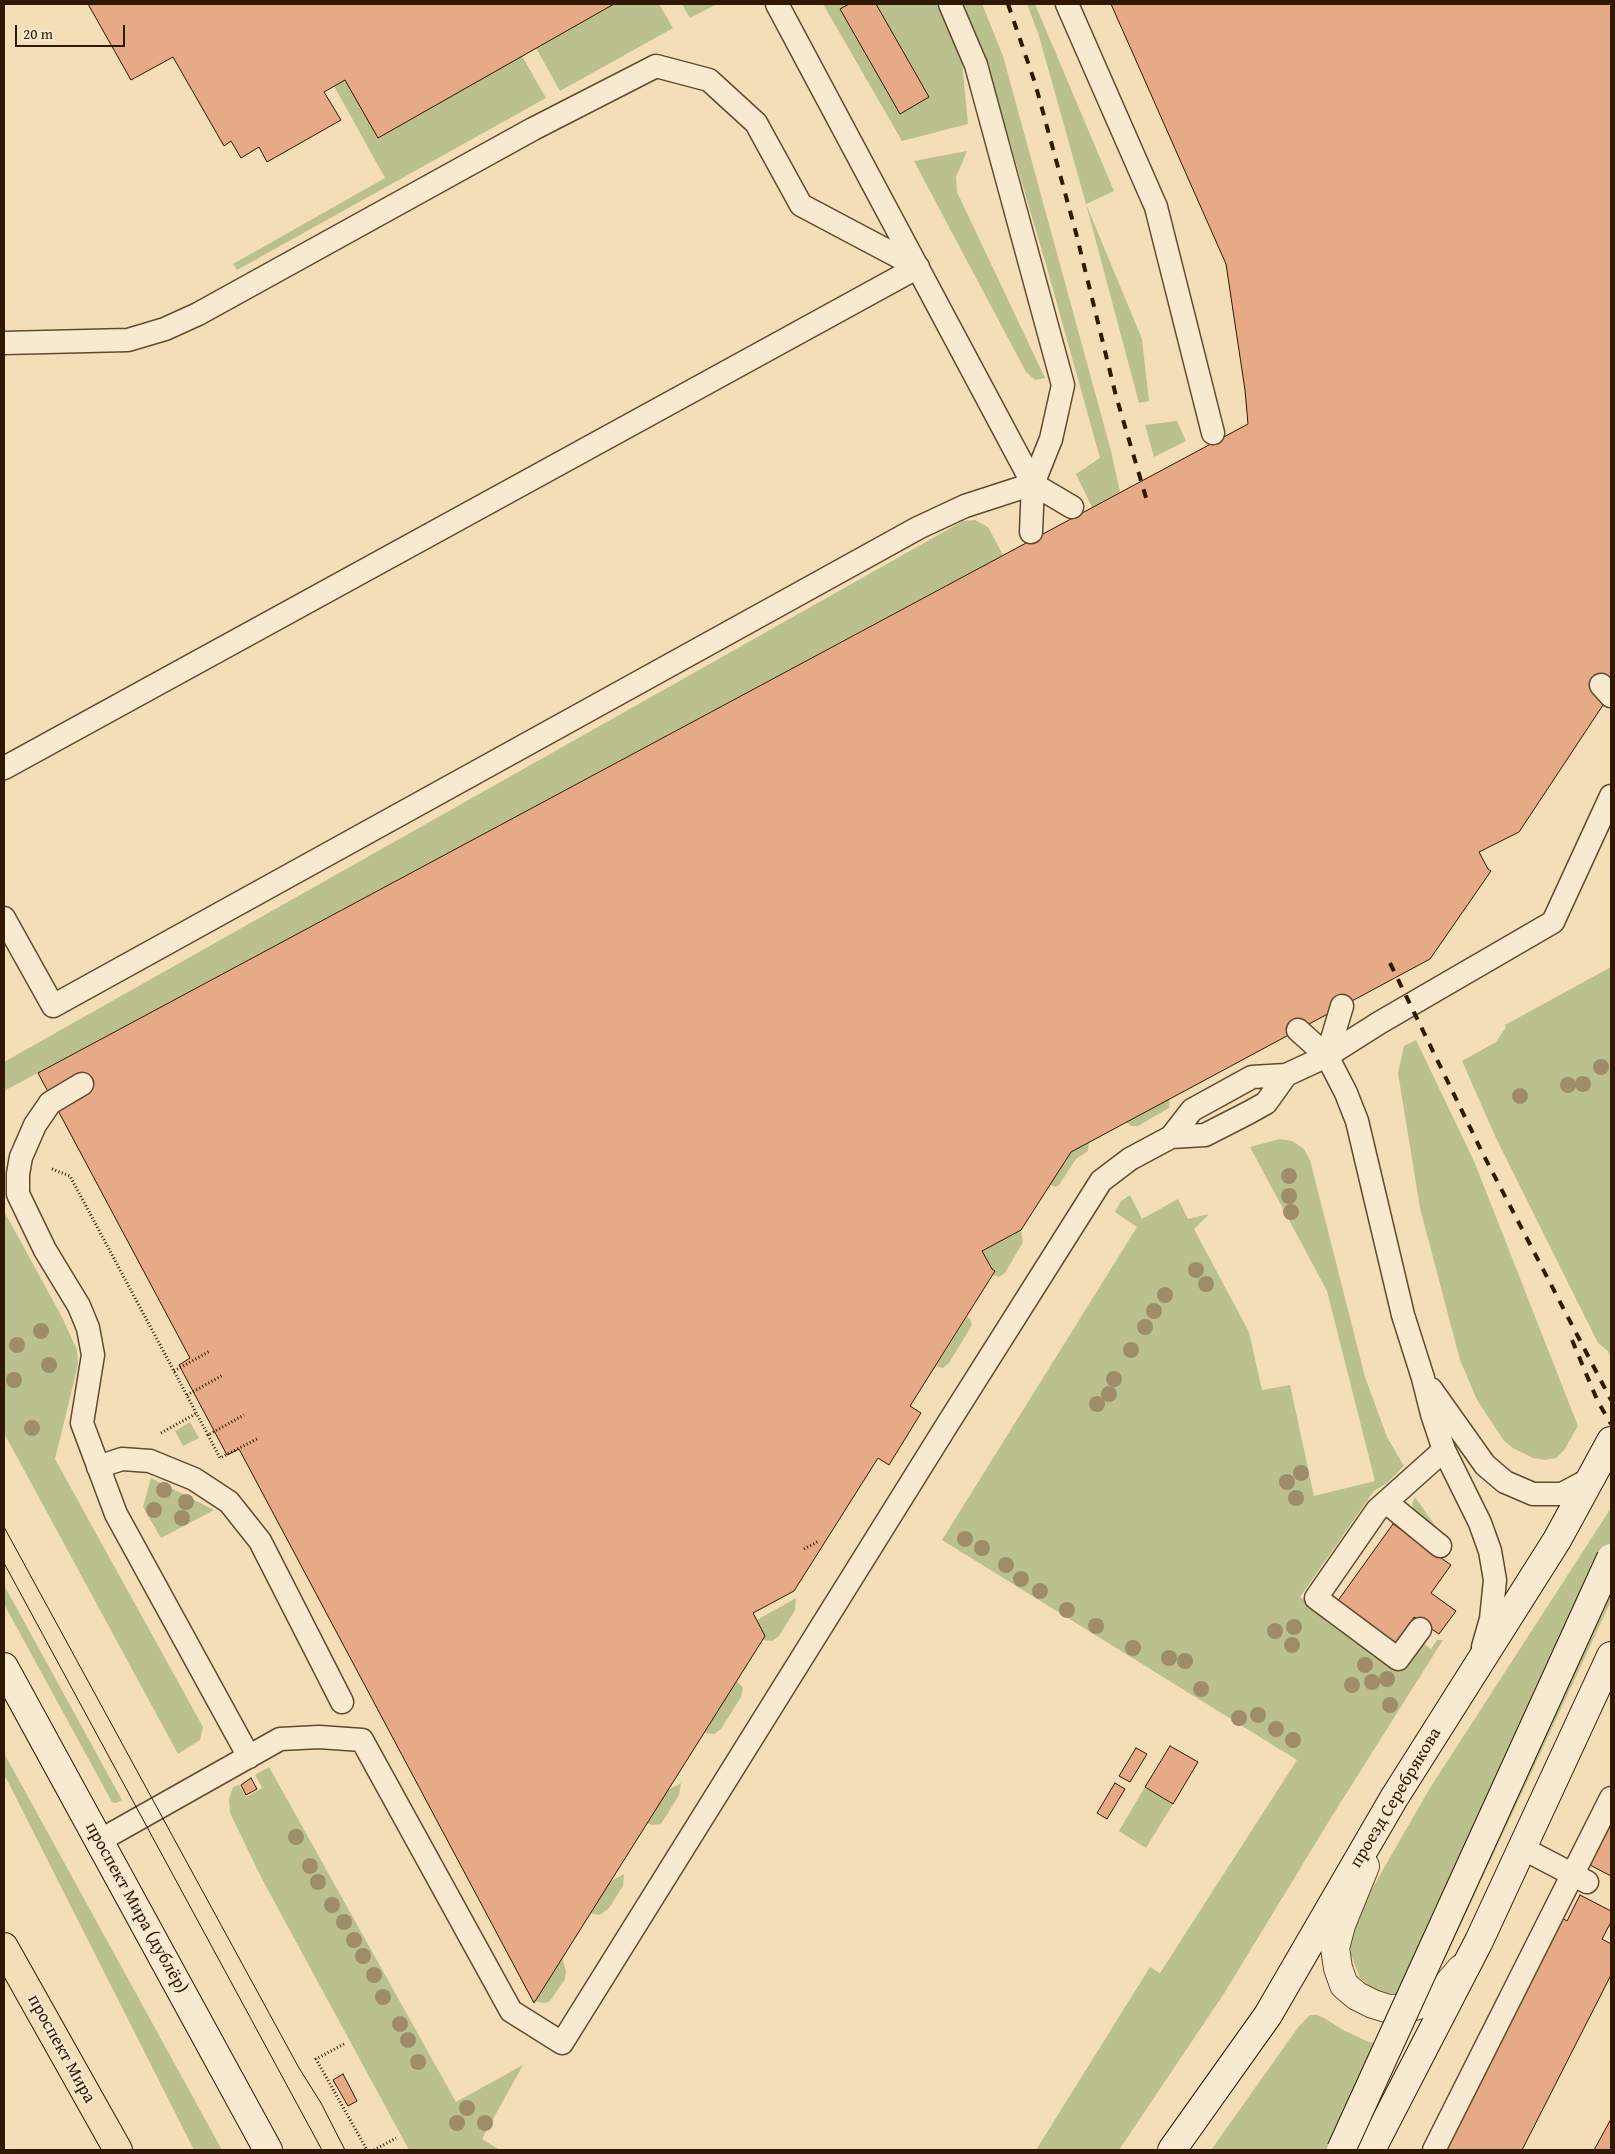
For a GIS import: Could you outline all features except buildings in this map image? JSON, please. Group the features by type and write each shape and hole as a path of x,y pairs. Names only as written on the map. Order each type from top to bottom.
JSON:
{"main road":[{"name":"проезд Серебрякова","path":"1172,2150 1268,2015 1394,1798 1557,1540 1611,1441"},
{"path":"1341,2150 1611,1558"},
{"path":"1371,2150 1479,1941 1611,1656"},
{"name":"проспект Мира (дублёр)","path":"4,1667 268,2150"},
{"path":"1394,1798 1341,1925 1335,1948 1338,1968 1344,1985 1357,1996 1372,2004 1389,2009 1407,2008 1422,2004 1442,1991 1460,1970 1479,1941"},
{"name":"проспект Мира","path":"4,1947 118,2150"}],"lane":[{"path":"777,4 1033,484 1072,507"},
{"path":"950,4 976,65 1063,385 1051,439 1033,484 1031,532"},
{"path":"1067,4 1156,208 1213,433"},
{"path":"4,343 128,340 165,329 198,314 533,129 656,66 710,80 756,122 801,205 918,267"},
{"path":"4,768 918,267"},
{"path":"4,918 53,1006 918,528 965,506 1033,484"},
{"path":"99,1841 280,1739 319,1737 362,1740 511,2011 562,2043 947,1425 1102,1181 1130,1159 1171,1137 1205,1135 1266,1103 1286,1075 1327,1056 1379,1023 1553,922 1611,796"},
{"path":"1327,1056 1342,1006"},
{"path":"1298,1030 1327,1056 1358,1121 1402,1315 1444,1450 1480,1523 1490,1552 1495,1580 1491,1619 1479,1663"},
{"path":"82,1084 50,1103 35,1125 21,1157 18,1174 18,1194 45,1250 79,1306 88,1328 92,1355 82,1423 116,1514 249,1757"},
{"path":"1423,1378 1485,1465 1505,1482 1533,1494 1562,1494 1592,1478"},
{"path":"1420,1629 1398,1659 1316,1598 1377,1510 1444,1450"},
{"path":"98,1467 122,1459 150,1461 194,1478 229,1502 260,1541 342,1702"},
{"path":"1386,1502 1440,1546"},
{"path":"1434,2150 1580,1878 1611,1798"},
{"path":"1522,1848 1580,1878"}],"path":[{"path":"52,1169 70,1176 220,1458 257,1439"},
{"path":"174,1371 210,1351"},
{"path":"187,1395 223,1375"},
{"path":"208,1435 244,1415"},
{"path":"804,1549 819,1541"},
{"path":"344,2044 316,2059 366,2150"},
{"path":"374,2150 396,2138"}],"green space":[{"path":"614,4 659,4 673,28 560,91 536,48"},
{"path":"682,4 717,4 690,18"},
{"path":"823,4 937,4 962,62 968,124 902,141"},
{"path":"963,4 982,4 1003,56 1111,451 1120,492 1092,507 1076,474 1100,458 986,61"},
{"path":"1027,4 1035,4 1114,191 1086,204 1039,36"},
{"path":"522,56 546,98 237,270 233,264 385,178 334,86 345,80"},
{"path":"967,151 956,177 957,192 1045,378 1035,380 1026,372 914,161"},
{"path":"1086,204 1142,339 1149,401 1139,403"},
{"path":"1177,421 1186,441 1154,457 1145,425"},
{"path":"975,520 988,527 1003,555 4,1091 4,1062 963,521"},
{"path":"1611,967 1611,1359 1608,1351 1598,1343 1496,1138 1462,1061 1496,1042 1506,1027 1505,1025"},
{"path":"1416,1040 1474,1161 1578,1426 1564,1450 1556,1458 1545,1460 1533,1458 1504,1441 1477,1400 1460,1360 1420,1208 1398,1073 1404,1046"},
{"path":"1170,1098 1169,1108 1138,1126 1131,1126 1126,1122"},
{"path":"1280,1139 1292,1141 1304,1149 1310,1160 1365,1377 1387,1437 1404,1466 1387,1483 1374,1491 1300,1597 1399,1670 1420,1641 1431,1649 1437,1640 1443,1640 1329,1821 1225,1992 1119,2150 1036,2150 1150,1967 1160,1973 1297,1760 942,1540 1137,1227 1115,1212 1121,1201 1130,1195 1142,1219 1178,1199 1188,1219 1209,1214 1194,1229 1249,1332 1262,1390 1290,1385 1314,1496 1375,1481 1327,1291 1250,1147"},
{"path":"1089,1142 1088,1151 1076,1159 1059,1185 1056,1187 1050,1185 1071,1152"},
{"path":"4,1211 62,1317 77,1350 78,1365 55,1459 203,1727 200,1740 178,1754 4,1433"},
{"path":"1021,1230 1023,1242 1005,1273 999,1277 993,1275 995,1271 982,1251"},
{"path":"967,1317 972,1325 949,1363 943,1368 936,1366"},
{"path":"190,1422 199,1438 183,1446 175,1431"},
{"path":"151,1478 214,1510 161,1538 143,1507"},
{"path":"1415,1497 1452,1551 1413,1508 1412,1504"},
{"path":"1611,1508 1611,1601 1443,1963 1433,1977 1404,1993 1388,1993 1372,1988 1360,1978 1351,1955 1350,1937 1358,1913 1430,1788"},
{"path":"4,1585 122,1800 116,1803 112,1802 4,1604"},
{"path":"796,1598 795,1610 779,1636 772,1641 763,1640 765,1636 762,1634 757,1620"},
{"path":"737,1681 743,1688 741,1697 721,1729 714,1734 704,1733 710,1725 706,1723 731,1682 735,1685"},
{"path":"4,1753 222,2150 194,2150 4,1774"},
{"path":"269,1767 456,2102 523,2065 482,2139 500,2150 409,2150 262,1879 230,1813 229,1799 233,1787 239,1785 246,1797 262,1788 255,1775"},
{"path":"681,1783 679,1795 661,1824 652,1825 647,1823 650,1819 642,1804"},
{"path":"1145,1787 1173,1804 1146,1848 1119,1831"},
{"path":"624,1874 623,1886 609,1908 600,1915 590,1913 585,1895"},
{"path":"562,1958 566,1971 565,1979 550,2001 544,2003 535,2001"},
{"path":"1310,2015 1324,2018 1345,2031 1369,2042 1398,2044 1345,2150 1211,2150 1299,2026"}],"tram line":[{"path":"4,1527 299,2068 321,2103 345,2150"},
{"path":"4,1563 322,2150"}],"railway":[{"path":"1008,4 1035,83 1076,233 1116,396 1147,501"},
{"path":"1390,963 1482,1152 1611,1400"},
{"path":"1572,1340 1598,1402 1611,1424"}]}
